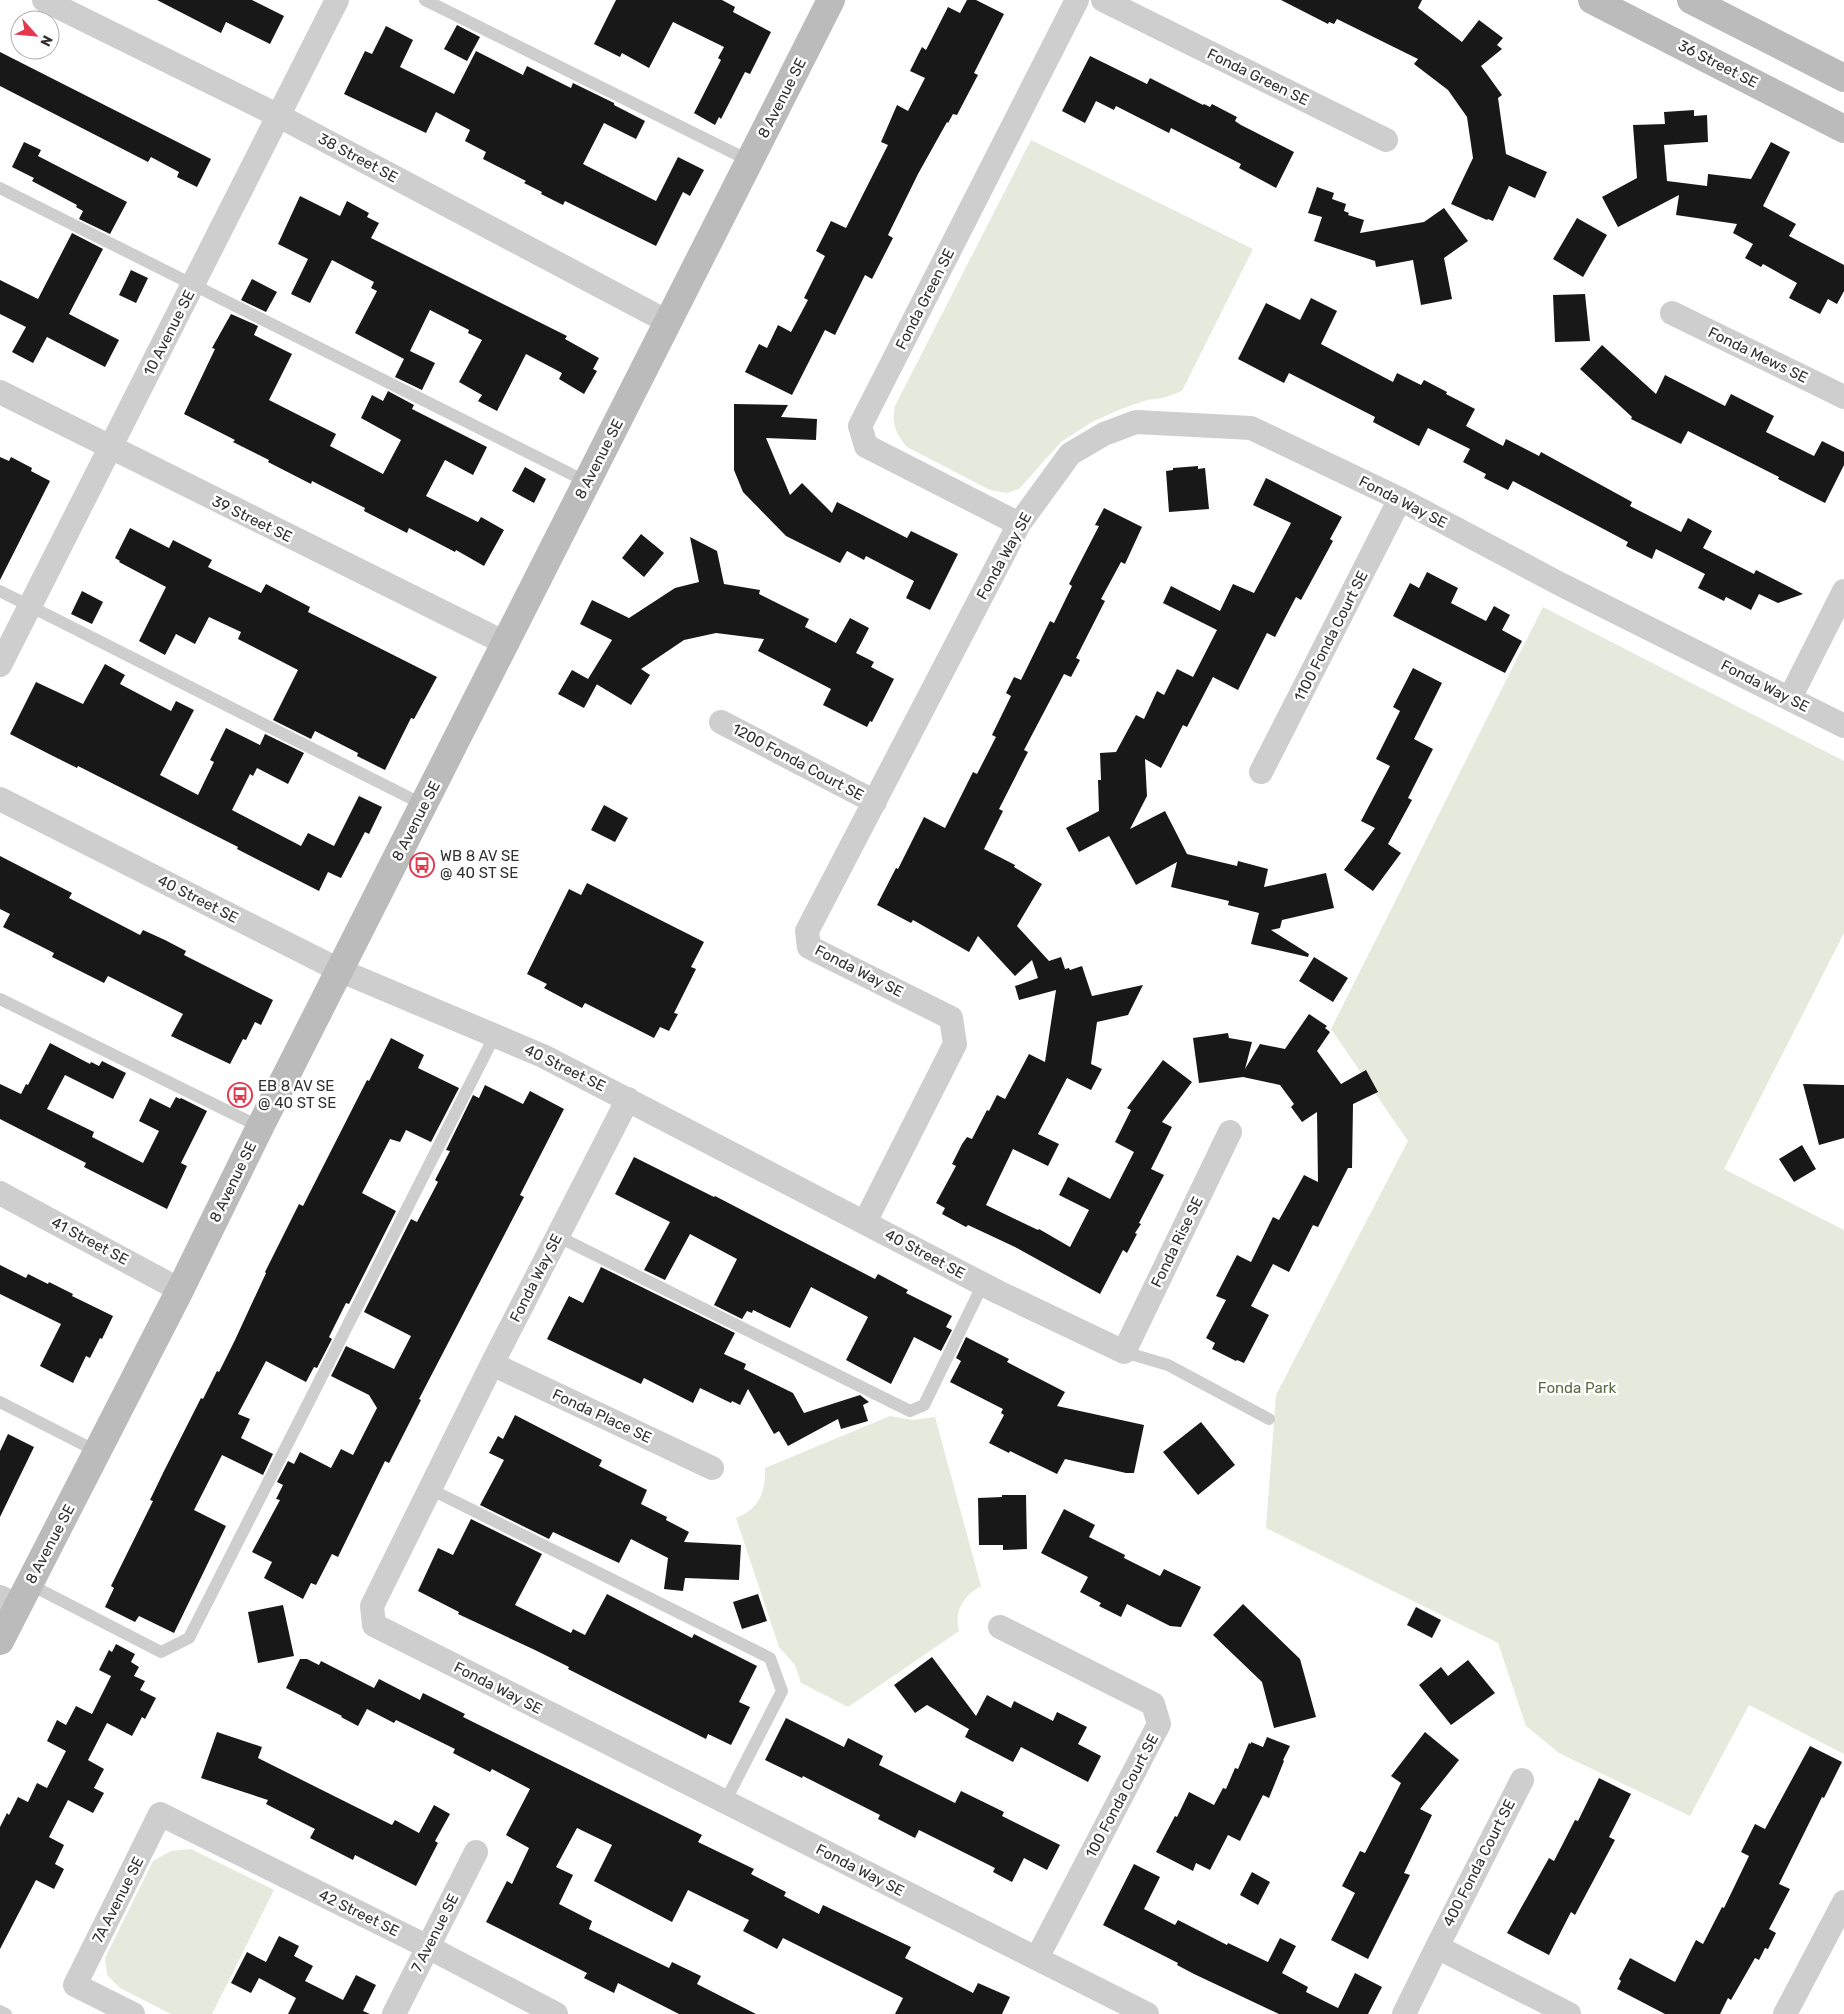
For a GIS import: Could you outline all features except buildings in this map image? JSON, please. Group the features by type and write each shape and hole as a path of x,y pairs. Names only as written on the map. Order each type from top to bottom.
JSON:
{"street":[{"name":"38 Street SE","path":"44,0 278,116 668,322"},
{"name":"10 Avenue SE","path":"0,665 337,0"},
{"name":"8 Avenue SE","path":"0,1641 16,1596 98,1452 260,1127 831,0"},
{"name":"Fonda Green SE","path":"1019,524 866,446 860,426 1077,0"},
{"name":"Fonda Green SE","path":"1103,0 1386,140"},
{"name":"36 Street SE","path":"1592,0 1844,129"},
{"path":"1691,0 1844,78"},
{"name":"Fonda Mews SE","path":"1672,313 1844,397"},
{"name":"39 Street SE","path":"0,392 505,644"},
{"name":"Fonda Way SE","path":"865,1222 956,1044 951,1018 809,947 807,931 1019,524 1070,454 1104,434 1136,422 1251,428 1400,500 1560,584 1844,726"},
{"name":"1100 Fonda Court SE","path":"1261,772 1400,500"},
{"path":"1790,698 1844,591"},
{"name":"1200 Fonda Court SE","path":"721,722 875,802"},
{"name":"40 Street SE","path":"0,799 340,970 495,1034 543,1056 983,1284 1124,1352"},
{"name":"Fonda Way SE","path":"628,1099 492,1364 372,1606 374,1625 1147,2014"},
{"name":"Fonda Rise SE","path":"1124,1352 1230,1132"},
{"name":"41 Street SE","path":"0,1193 180,1290"},
{"name":"Fonda Place SE","path":"492,1364 712,1468"},
{"name":"100 Fonda Court SE","path":"1000,1627 1153,1704 1160,1724 1037,1958"},
{"name":"400 Fonda Court SE","path":"1437,1946 1522,1780"},
{"name":"42 Street SE","path":"160,1814 428,1947 556,2014"},
{"name":"7A Avenue SE","path":"133,2014 75,1985 160,1814"},
{"name":"7 Avenue SE","path":"394,2014 476,1852"},
{"path":"1785,2014 1844,1902"},
{"path":"1404,2014 1437,1946 1569,2014"}],"lane":[{"path":"425,0 750,161"},
{"path":"0,188 192,286 587,482"},
{"path":"0,591 424,805"},
{"path":"0,999 260,1127"},
{"path":"16,1596 161,1652 189,1638 495,1034"},
{"path":"557,1236 910,1411 924,1405 983,1284"},
{"path":"1124,1352 1168,1365 1269,1420"},
{"path":"0,1402 98,1452"},
{"path":"430,1488 770,1658 782,1691 725,1802"},
{"path":"0,2011 6,2014"}],"green space":[{"path":"1031,140 1253,249 1182,391 1163,398 1147,400 1092,422 1061,442 1019,489 1007,493 990,490 907,447 895,428 894,412 895,406"},
{"name":"Fonda Park","path":"1543,607 1844,761 1844,933 1724,1169 1844,1230 1844,1754 1749,1705 1690,1816 1559,1753 1526,1726 1498,1643 1266,1528 1276,1395 1408,1141 1331,1029"},
{"path":"890,1416 913,1420 935,1417 981,1586 969,1594 961,1605 958,1617 959,1631 848,1707 801,1683 795,1665 779,1647 736,1518 750,1510 760,1499 764,1485 765,1468"},
{"path":"191,1849 274,1890 212,2014 171,2014 120,1988 107,1975 105,1958 153,1861 171,1851"}],"place":[{"name":"WB 8 AV SE @ 40 ST SE","path":"422,865"},
{"name":"EB 8 AV SE @ 40 ST SE","path":"240,1095"}]}
